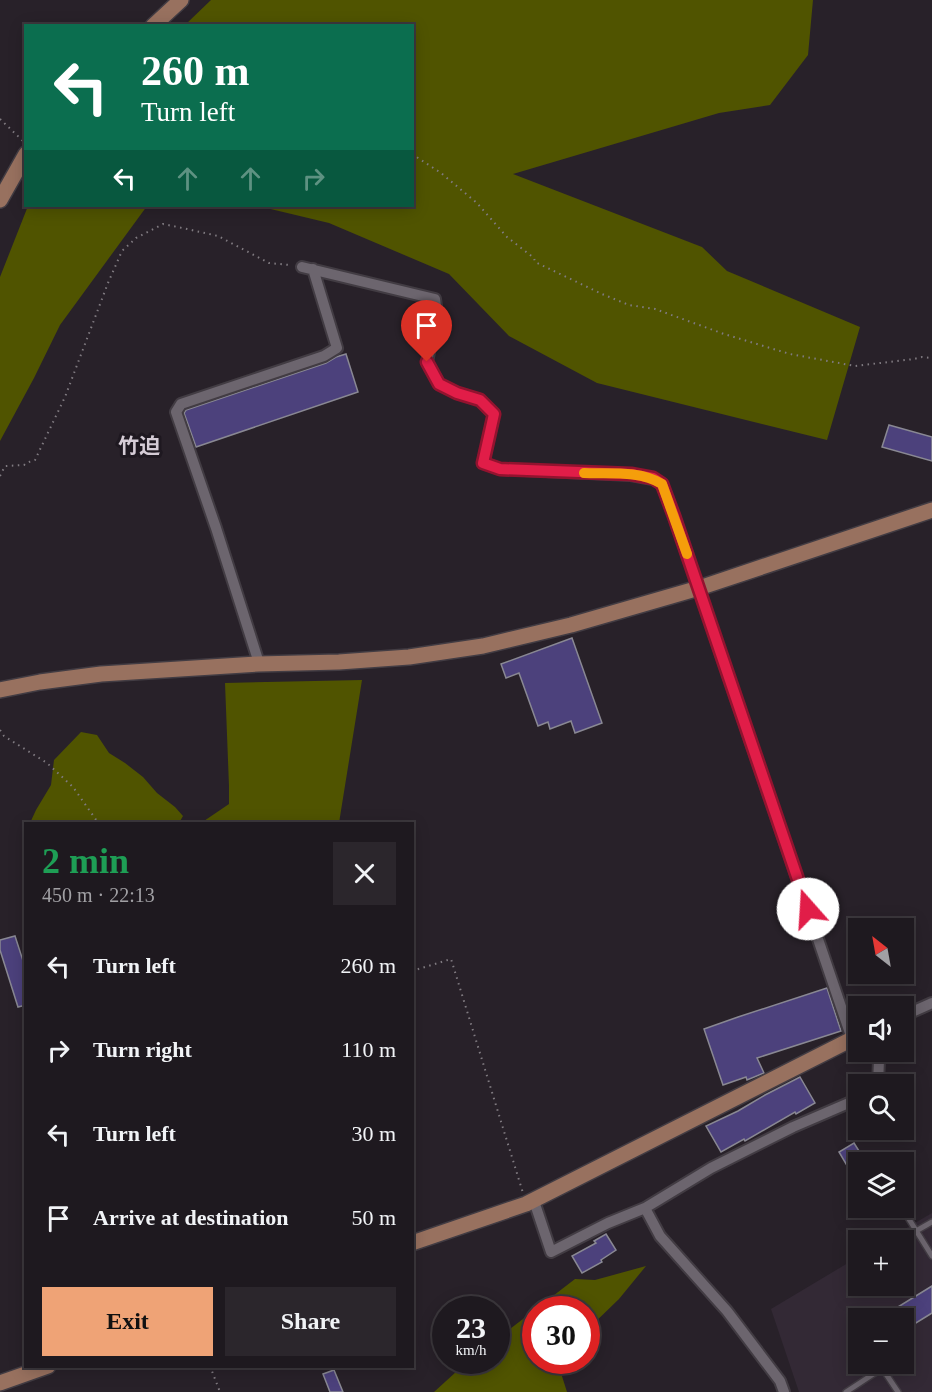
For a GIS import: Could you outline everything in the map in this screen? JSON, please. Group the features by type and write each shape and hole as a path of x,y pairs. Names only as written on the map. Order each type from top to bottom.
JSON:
{"street":[{"path":"155,24 181,0"},
{"path":"0,200 24,158"},
{"path":"308,268 435,299 437,313 427,362 439,384 457,393 480,400 494,414 483,463 500,469 631,474 653,478 662,484 848,1018"},
{"path":"259,663 176,412 181,404 324,356 336,348 308,268"},
{"path":"0,690 101,674 259,663 339,662 483,646 571,625 699,588 932,510"},
{"path":"914,1011 932,1003"},
{"path":"414,1242 530,1202 848,1042"},
{"path":"530,1202 551,1252 608,1223 645,1208 711,1168 793,1127 848,1103"},
{"path":"645,1208 660,1236 727,1311 780,1381 784,1392"},
{"path":"0,1383 42,1368"}],"lane":[{"path":"908,1218 932,1256"},
{"path":"916,1231 932,1222"},
{"path":"846,1392 878,1371 884,1371 898,1392"}],"path":[{"path":"0,119 24,141"},
{"path":"414,155 441,173 477,203 507,237 535,261 629,305 655,309 724,334 790,354 855,366 922,357 932,358"},
{"path":"0,476 5,465 24,465 35,460 65,397 108,283 123,251 136,238 163,224 218,236 269,263 308,268"},
{"path":"0,730 4,736 47,763 73,787 98,822"},
{"path":"414,970 451,959 530,1202"},
{"path":"211,1368 220,1392"}],"shaded area":[{"path":"211,0 813,0 808,55 770,105 719,113 513,174 702,247 727,271 860,327 827,440 597,383 509,336 449,274 329,223 262,207 414,207 414,24 186,24"},
{"path":"28,207 146,207 60,325 0,441 0,277"},
{"path":"362,680 339,822 202,822 229,804 225,683"},
{"path":"81,732 97,735 109,753 143,777 183,816 180,822 30,822 51,785 54,760"},
{"path":"932,1213 932,1392 799,1392 771,1309 848,1263 848,1296 914,1296 914,1230 903,1230"},
{"path":"646,1266 619,1299 600,1317 600,1296 553,1296 575,1279 595,1280"},
{"path":"522,1320 522,1374 561,1374 567,1392 434,1392 454,1374 510,1374 510,1329"}],"building":[{"path":"346,354 358,392 196,447 184,413 186,410 326,363"},
{"path":"889,425 932,437 932,461 882,447"},
{"path":"572,638 602,723 575,733 571,721 550,729 548,722 538,726 519,673 506,678 501,664"},
{"path":"15,936 24,964 24,1006 18,1007 0,950 0,940"},
{"path":"827,988 841,1031 757,1058 764,1073 747,1080 746,1077 723,1085 704,1029"},
{"path":"800,1077 815,1103 721,1152 706,1126"},
{"path":"854,1143 860,1152 848,1152 848,1167 839,1152"},
{"path":"606,1234 616,1250 601,1260 602,1262 582,1273 572,1256 596,1243 594,1241"},
{"path":"932,1286 932,1313 914,1324 914,1308 896,1308"},
{"path":"334,1370 343,1392 330,1392 323,1374"}],"slow traffic":[{"path":"584,473 631,474 653,478 662,484 687,554"}],"district":[{"name":"竹迫","path":"139,446"}],"route":[{"path":"427,362 439,384 457,393 480,400 494,414 483,463 500,469 631,474 653,478 662,484 808,909"}]}
